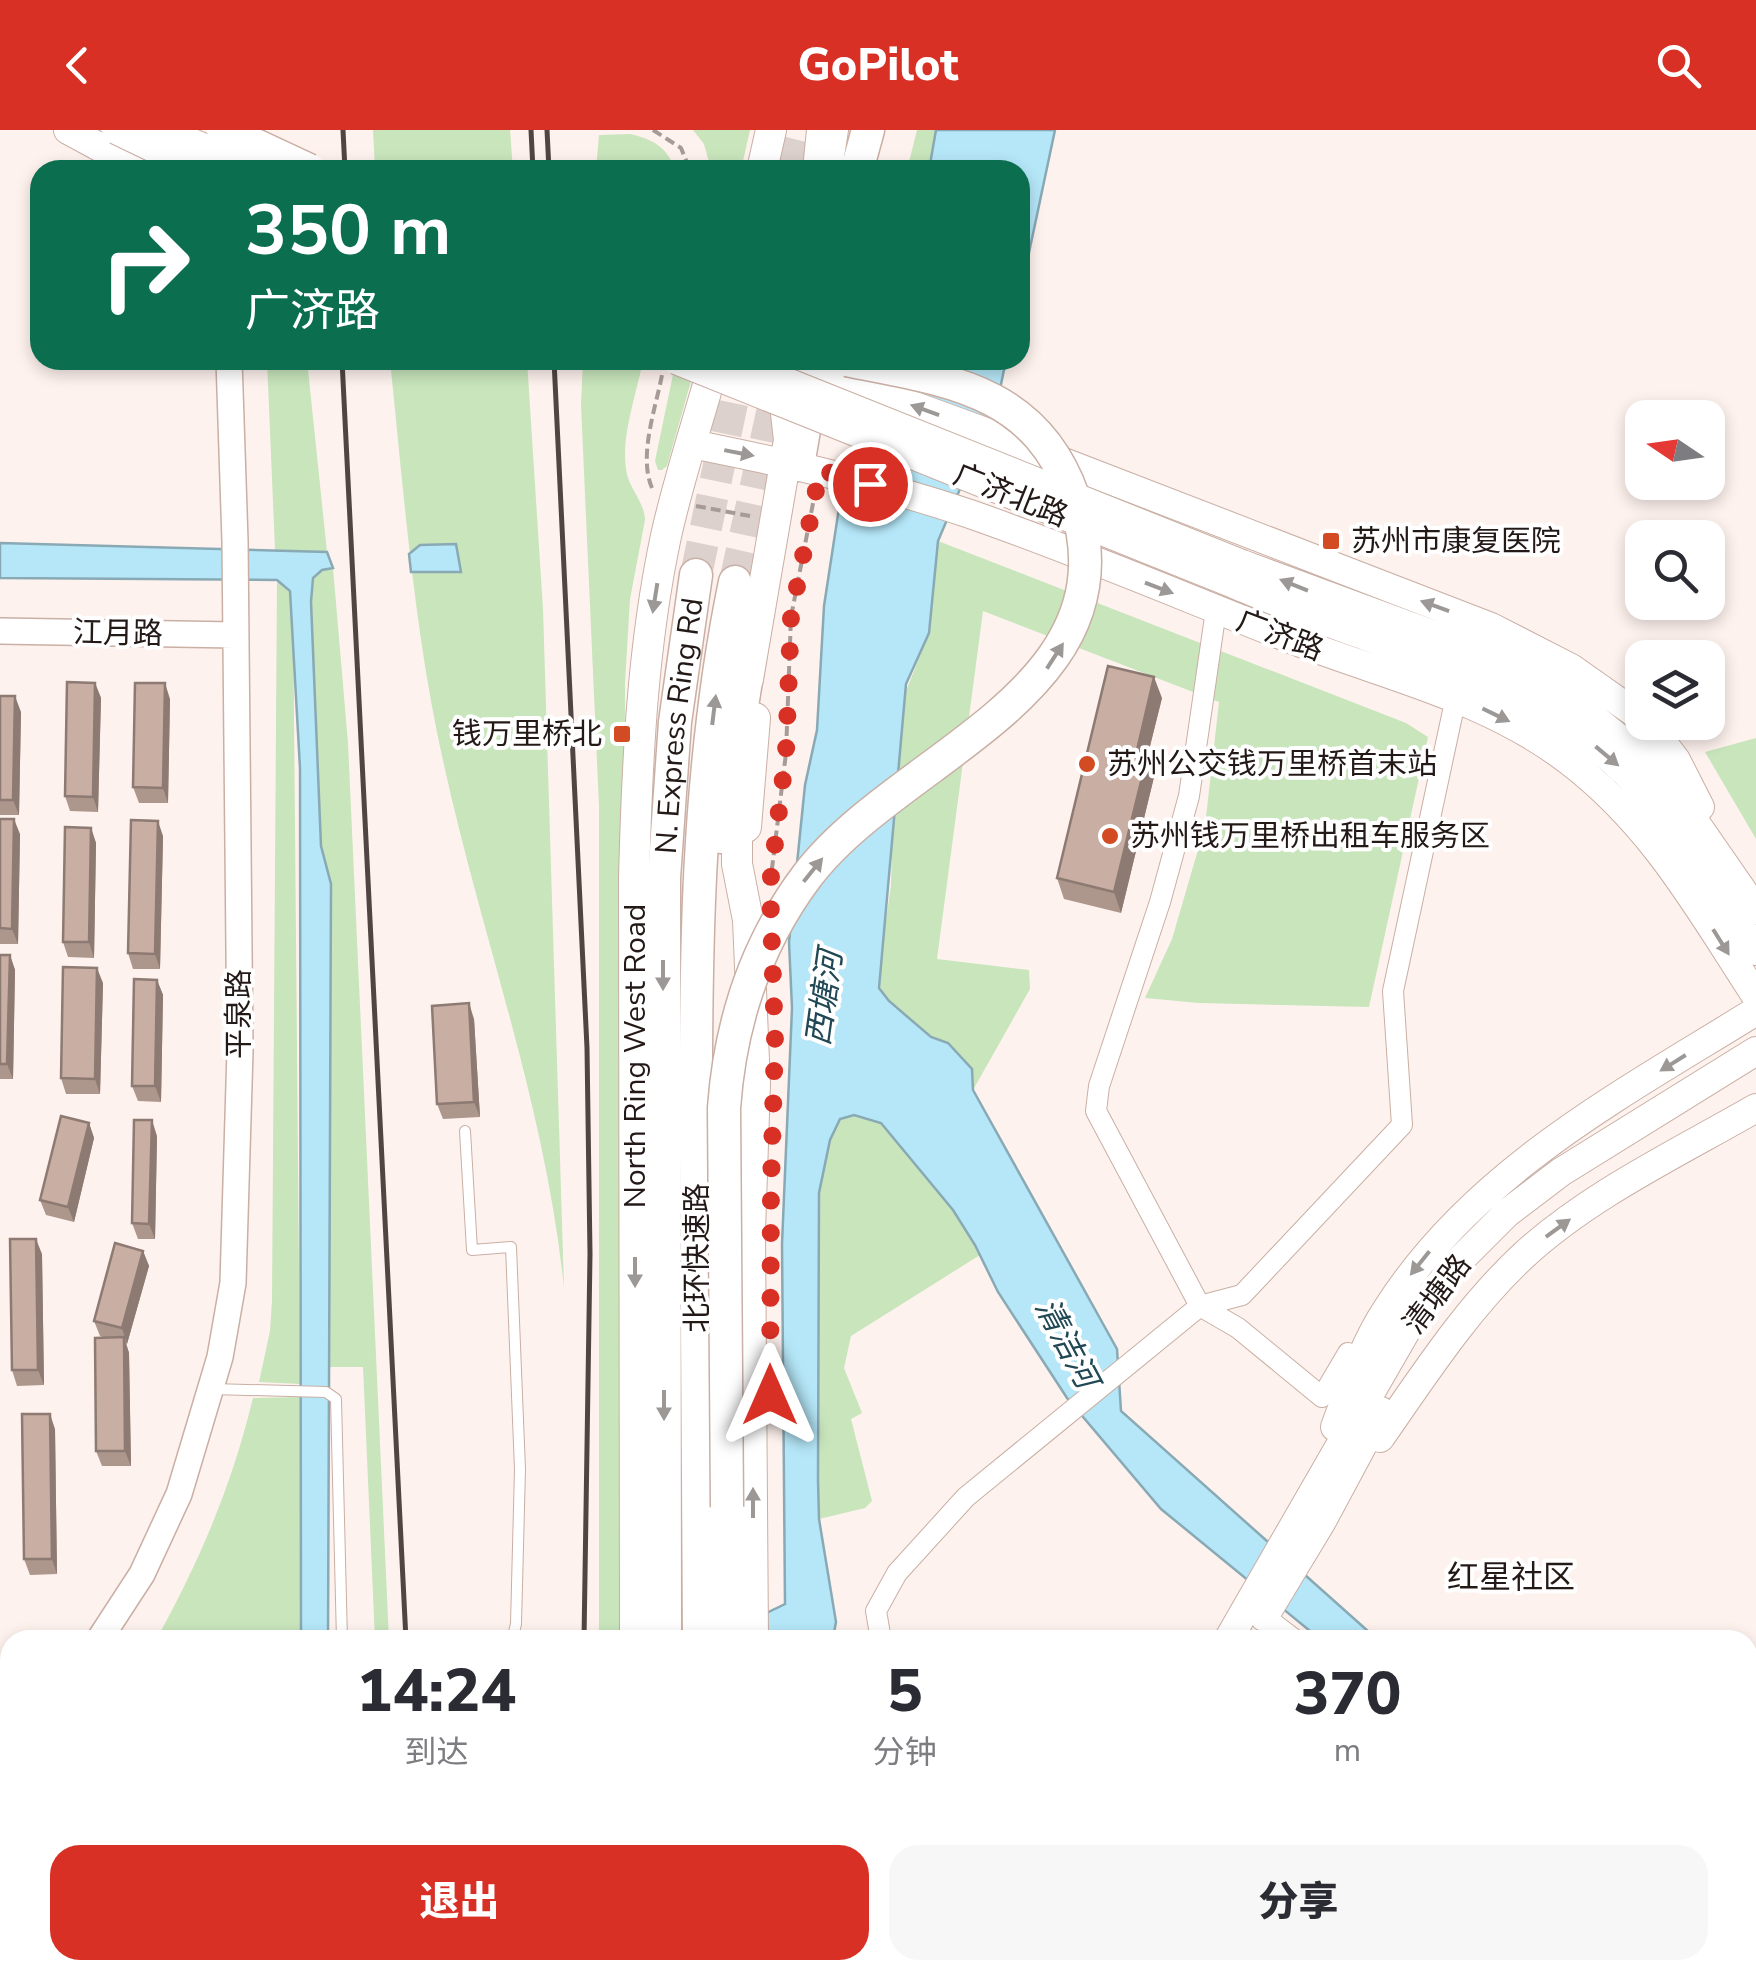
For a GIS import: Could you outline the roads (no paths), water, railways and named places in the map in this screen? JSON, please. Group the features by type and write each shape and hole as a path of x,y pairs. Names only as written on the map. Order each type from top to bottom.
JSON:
{"highway":[{"path":"221,130 259,160"},
{"path":"860,160 868,130"},
{"path":"801,370 809,468"},
{"path":"728,1630 724,1108 732,1044 755,968 789,902 840,840 894,792 993,720 1044,672 1074,622 1084,576 1083,531 1072,494 1053,454 1025,422 996,400 958,383 853,373"},
{"name":"N. Express Ring Rd","path":"650,1607 664,878 675,722 696,576"},
{"name":"N. Express Ring Rd","path":"696,1186 702,822 721,653 735,582"},
{"path":"696,1186 712,1039 716,876 750,656"},
{"name":"北环快速路","path":"696,1186 727,1602 706,1630"},
{"path":"650,1607 660,1630"}],"main road":[{"path":"68,130 124,160"},
{"path":"116,130 178,160"},
{"path":"162,130 257,160"},
{"path":"221,130 222,160"},
{"path":"764,160 771,130"},
{"path":"819,160 822,130"},
{"name":"广济北路","path":"702,370 1238,574"},
{"name":"North Ring West Road","path":"639,1630 650,1607 636,804 650,630 674,502 713,370"},
{"name":"广济北路","path":"756,370 1238,574"},
{"path":"748,920 736,833 750,656 809,468 790,428 781,370"},
{"name":"广济路","path":"853,373 991,434 1491,627 1571,668 1625,706"},
{"name":"广济路","path":"692,444 809,468 970,514 1343,659 1456,697 1539,739 1618,804 1674,868 1756,996"},
{"path":"746,1630 727,1602 755,1084 748,920 748,774 790,524"},
{"name":"广济路","path":"1238,574 1466,647 1547,685 1592,715 1636,752 1677,796 1721,854 1756,910"},
{"name":"广济路","path":"1238,574 1314,617 1468,672 1568,725 1622,769 1660,810 1756,951"},
{"name":"广济路","path":"1659,740 1684,774 1721,854"},
{"path":"1313,1514 1360,1360 1404,1283 1458,1220 1554,1136 1756,1011"},
{"name":"清塘路","path":"1260,1615 1288,1557 1422,1317 1476,1242 1538,1188 1756,1050"},
{"name":"清塘路","path":"1422,1317 1534,1212 1756,1070"},
{"path":"1313,1514 1516,1263 1564,1222 1756,1108"}],"street":[{"path":"834,160 838,130"},
{"name":"平泉路","path":"106,1630 142,1574 179,1494 212,1389 233,1283 240,1050 229,370"},
{"path":"783,398 796,370"},
{"path":"1216,610 1189,796 1160,902 1099,1086 1096,1111 1200,1306 1238,1328 1322,1397 1348,1353 1360,1360"},
{"name":"江月路","path":"0,631 235,635"},
{"path":"879,1630 876,1611 898,1573 966,1498 1200,1306 1242,1295 1402,1124 1393,992 1456,697"},
{"path":"1260,1615 1281,1630"}],"lane":[{"path":"464,1131 472,1250 512,1247 520,1470 514,1630"},
{"path":"212,1389 326,1392 336,1399 342,1630"}],"water":[{"path":"936,130 1055,130 1030,248 1030,160 931,160"},
{"path":"879,370 1004,370 998,399 938,541 929,633 906,684 879,988 931,1037 948,1043 972,1069 973,1090 1117,1349 1121,1411 1367,1630 1309,1630 1161,1509 1067,1398 998,1292 953,1210 881,1123 854,1115 840,1119 830,1140 819,1193 819,1519 834,1630 732,1630 785,1604 782,1244 792,1008 789,942 805,785 817,730 824,606 839,508"},
{"path":"0,543 327,552 333,568 322,570 313,578 311,602 321,846 331,884 328,1630 301,1630 300,768 290,591 277,580 0,578"},
{"path":"456,544 461,572 411,572 409,554 420,545"}],"tunnel":[{"path":"788,160 796,130"},
{"path":"696,575 739,370"},
{"path":"735,582 780,376"}],"railway":[{"path":"343,130 344,160"},
{"path":"531,130 532,160"},
{"path":"547,130 548,160"},
{"path":"342,370 406,1630"},
{"path":"554,370 587,1048 590,1254 584,1630"}],"place":[{"name":"苏州市康复医院","path":"1331,541"},
{"name":"钱万里桥北","path":"622,734"},
{"name":"苏州公交钱万里桥首末站","path":"1087,764"},
{"name":"苏州钱万里桥出租车服务区","path":"1110,836"}],"district":[{"name":"红星社区","path":"1511,1577"}],"water label":[{"name":"西塘河","path":"824,998"},
{"name":"清洁河","path":"1067,1343"}]}
